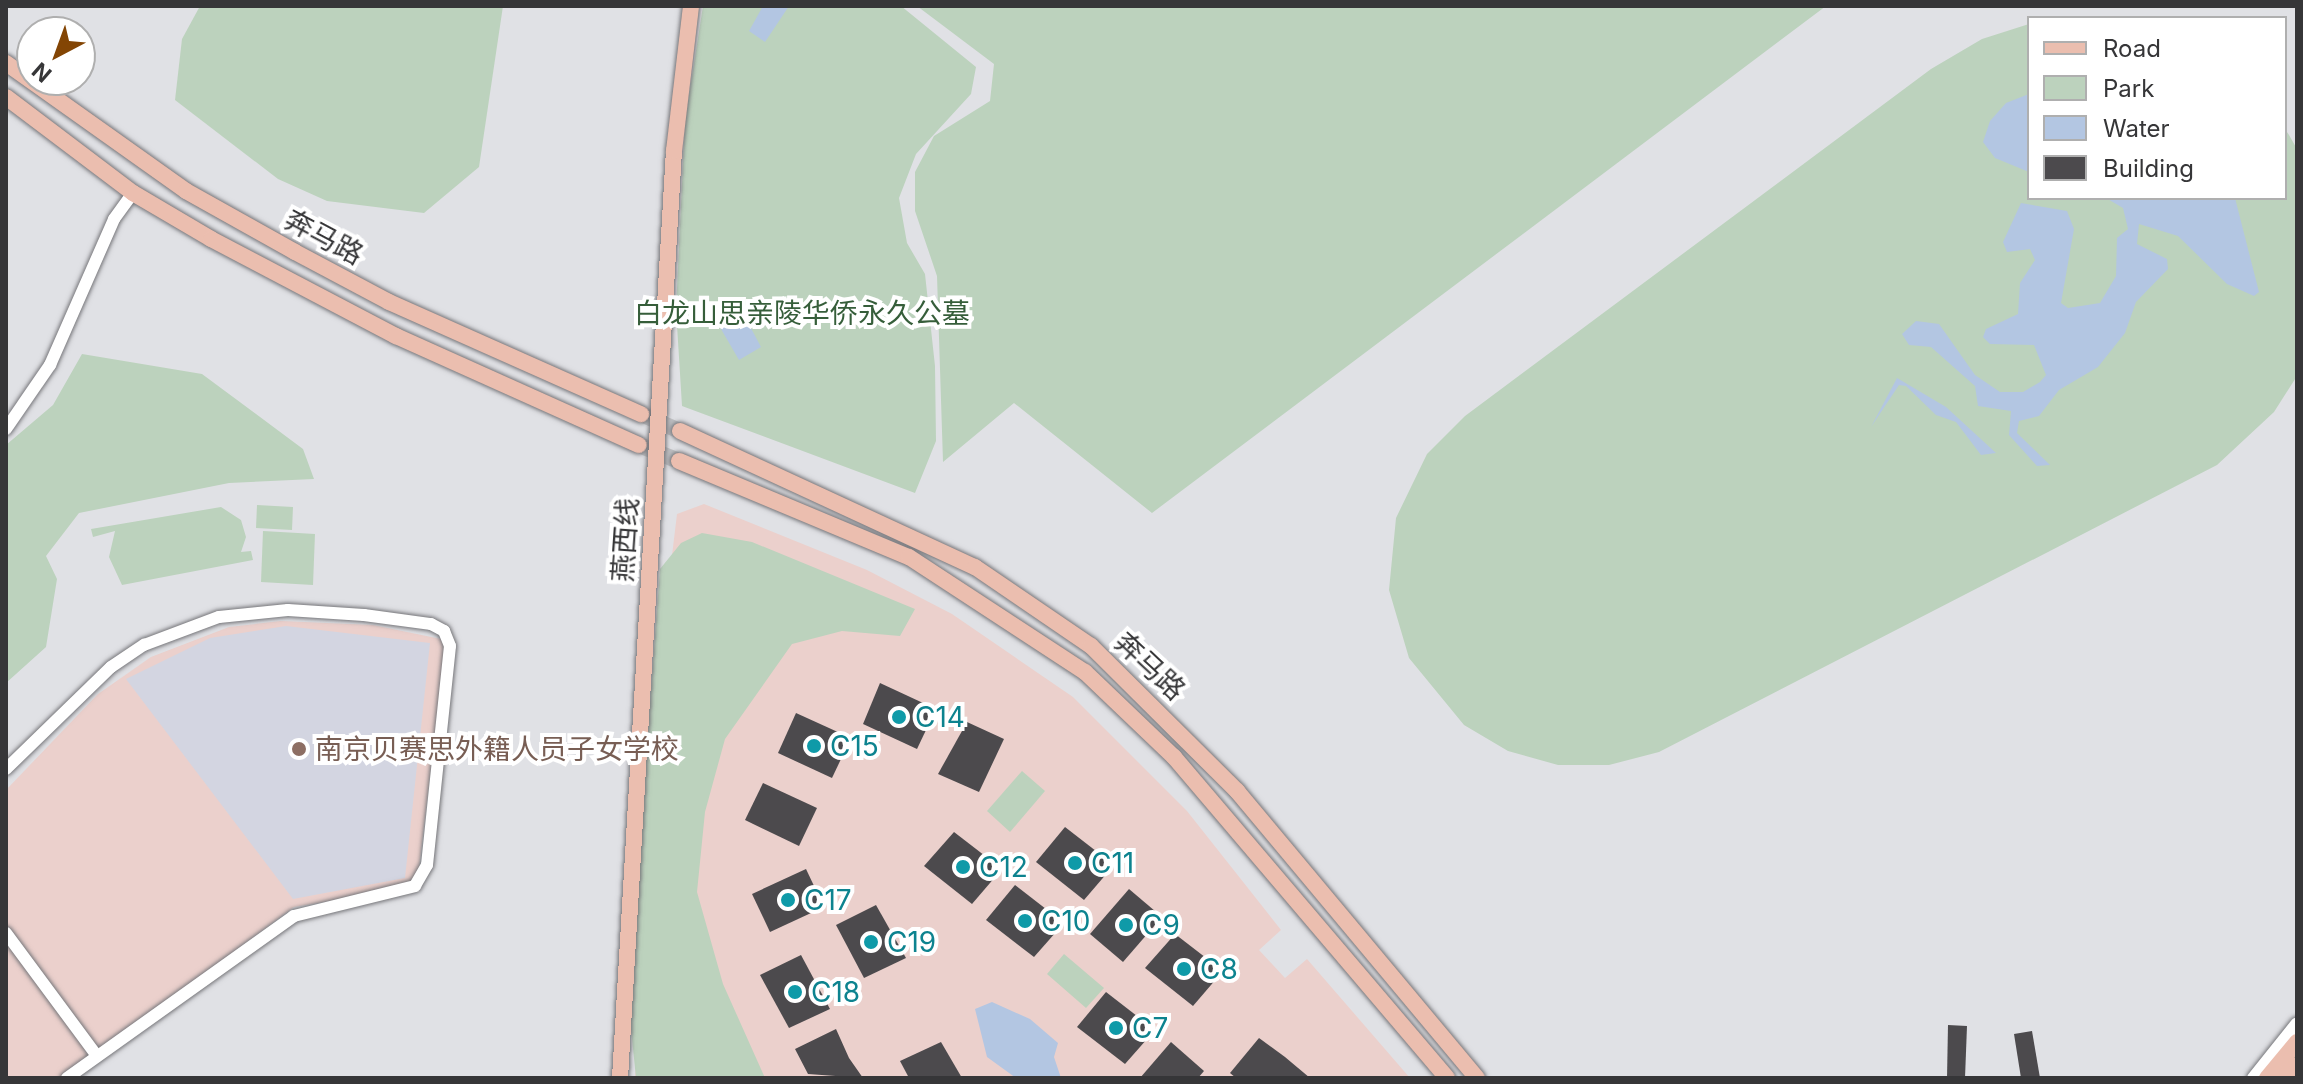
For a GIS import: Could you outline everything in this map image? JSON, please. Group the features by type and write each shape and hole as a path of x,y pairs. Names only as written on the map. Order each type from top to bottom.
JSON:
{"main road":[{"name":"燕西线","path":"620,1078 674,151 691,6"},
{"name":"奔马路","path":"6,63 186,191 281,244 389,302 641,414"},
{"name":"奔马路","path":"6,97 133,193 396,336 639,445"},
{"name":"奔马路","path":"680,431 975,567 1091,646 1237,791 1477,1078"},
{"name":"奔马路","path":"679,461 909,557 1085,672 1183,767 1447,1078"},
{"path":"2267,1078 2297,1042"},
{"path":"2286,1078 2297,1065"}],"street":[{"path":"6,429 50,365 114,219 133,193"},
{"path":"6,769 111,667 144,645 219,617 288,610 364,615 431,624 444,631 450,646 427,865 415,886 294,916 67,1078"},
{"path":"6,933 97,1056"},
{"path":"2253,1078 2297,1023"}],"shaded area":[{"path":"704,504 867,570 952,614 1073,697 1187,811 1281,930 1259,950 1285,978 1307,959 1410,1078 635,1078 651,730 677,514"},
{"path":"281,621 373,625 441,639 445,650 418,876 402,889 294,907 64,1078 6,1078 6,790 98,694 151,657 229,627"},
{"name":"南京贝赛思外籍人员子女学校","path":"286,626 430,643 405,878 293,899 126,679 210,638"}],"green space":[{"path":"200,6 503,6 479,167 424,213 327,201 278,179 175,100 182,39"},
{"name":"白龙山思亲陵华侨永久公墓","path":"703,6 901,6 976,67 971,94 916,154 899,198 907,243 925,274 935,366 936,441 915,493 682,406 676,309 685,121"},
{"path":"917,6 1826,6 1152,513 1014,403 943,462 937,276 915,211 915,172 934,136 990,101 994,64"},
{"path":"2027,25 2027,200 2287,200 2287,132 2297,149 2297,376 2274,412 2217,465 1659,752 1609,765 1558,765 1508,751 1464,725 1409,658 1389,590 1396,518 1427,454 1465,416 1931,69 1982,39"},
{"path":"82,354 202,374 303,449 314,479 229,483 79,513 46,556 57,579 46,647 6,683 6,445 53,405"},
{"path":"257,505 293,507 292,530 256,528"},
{"path":"221,507 241,520 246,537 241,552 251,551 253,560 122,585 109,557 115,531 93,537 91,529"},
{"path":"263,531 315,534 313,585 261,582"},
{"path":"702,533 752,542 915,609 900,636 842,631 792,644 725,739 705,812 697,892 723,984 765,1078 636,1078 628,1000 660,569 681,543"},
{"path":"1022,771 1045,791 1010,832 987,811"},
{"path":"1064,954 1104,988 1086,1008 1047,974"}],"water":[{"path":"763,6 789,6 765,42 749,31"},
{"path":"2027,95 2027,171 1995,158 1983,142 1990,121 2006,103"},
{"path":"2109,200 2236,200 2259,292 2254,296 2227,284 2178,236 2139,224 2137,244 2167,259 2168,269 2136,302 2125,333 2098,367 2059,390 2039,416 2019,421 2017,433 2050,465 2037,466 2009,435 2011,411 1978,406 1975,386 1931,347 1909,345 1902,334 1916,321 1939,324 1975,375 2000,392 2023,392 2046,375 2034,345 1990,344 1983,337 1986,329 2018,314 2020,283 2035,260 2030,249 2007,252 2003,242 2021,203 2067,211 2074,229 2061,303 2068,308 2100,303 2116,276 2117,238 2128,229 2123,208"},
{"path":"737,302 761,347 739,360 714,317"},
{"path":"1897,378 1946,407 1996,453 1981,455 1956,422 1936,415 1906,386 1899,385 1871,427"},
{"path":"992,1002 1030,1019 1058,1043 1054,1057 1061,1078 1016,1078 987,1057 975,1009"}],"building":[{"name":"C14","path":"880,683 936,709 917,749 863,724"},
{"name":"C15","path":"796,713 851,738 832,778 778,753"},
{"path":"967,722 1004,739 979,792 938,774"},
{"path":"763,783 817,808 799,846 745,820"},
{"name":"C11","path":"1065,827 1114,865 1084,900 1036,862"},
{"name":"C12","path":"954,832 1002,869 972,904 924,866"},
{"name":"C17","path":"806,869 824,907 770,932 752,894"},
{"name":"C10","path":"1015,885 1064,923 1034,957 986,920"},
{"name":"C9","path":"1129,889 1162,917 1123,962 1090,934"},
{"name":"C19","path":"876,905 906,958 864,978 836,925"},
{"name":"C8","path":"1175,934 1223,971 1193,1006 1145,968"},
{"name":"C18","path":"801,955 830,1009 789,1028 760,975"},
{"name":"C7","path":"1106,992 1155,1030 1125,1064 1077,1027"},
{"path":"1948,1025 1967,1026 1965,1078 1947,1078"},
{"path":"836,1029 849,1058 863,1078 808,1074 795,1049"},
{"path":"2032,1031 2040,1078 2021,1078 2014,1034"},
{"path":"1259,1038 1310,1078 1236,1078 1230,1073"},
{"path":"941,1042 962,1078 909,1078 900,1061"},
{"path":"1171,1042 1204,1071 1198,1078 1140,1078"}],"tunnel":[{"path":"641,414 680,431"},
{"path":"639,445 679,461"}],"place":[{"name":"C14","path":"899,717"},
{"name":"C15","path":"814,746"},
{"name":"南京贝赛思外籍人员子女学校","path":"299,749"},
{"name":"C11","path":"1075,863"},
{"name":"C12","path":"963,867"},
{"name":"C17","path":"788,900"},
{"name":"C10","path":"1025,921"},
{"name":"C9","path":"1126,925"},
{"name":"C19","path":"871,942"},
{"name":"C8","path":"1184,969"},
{"name":"C18","path":"795,992"},
{"name":"C7","path":"1116,1028"}]}
